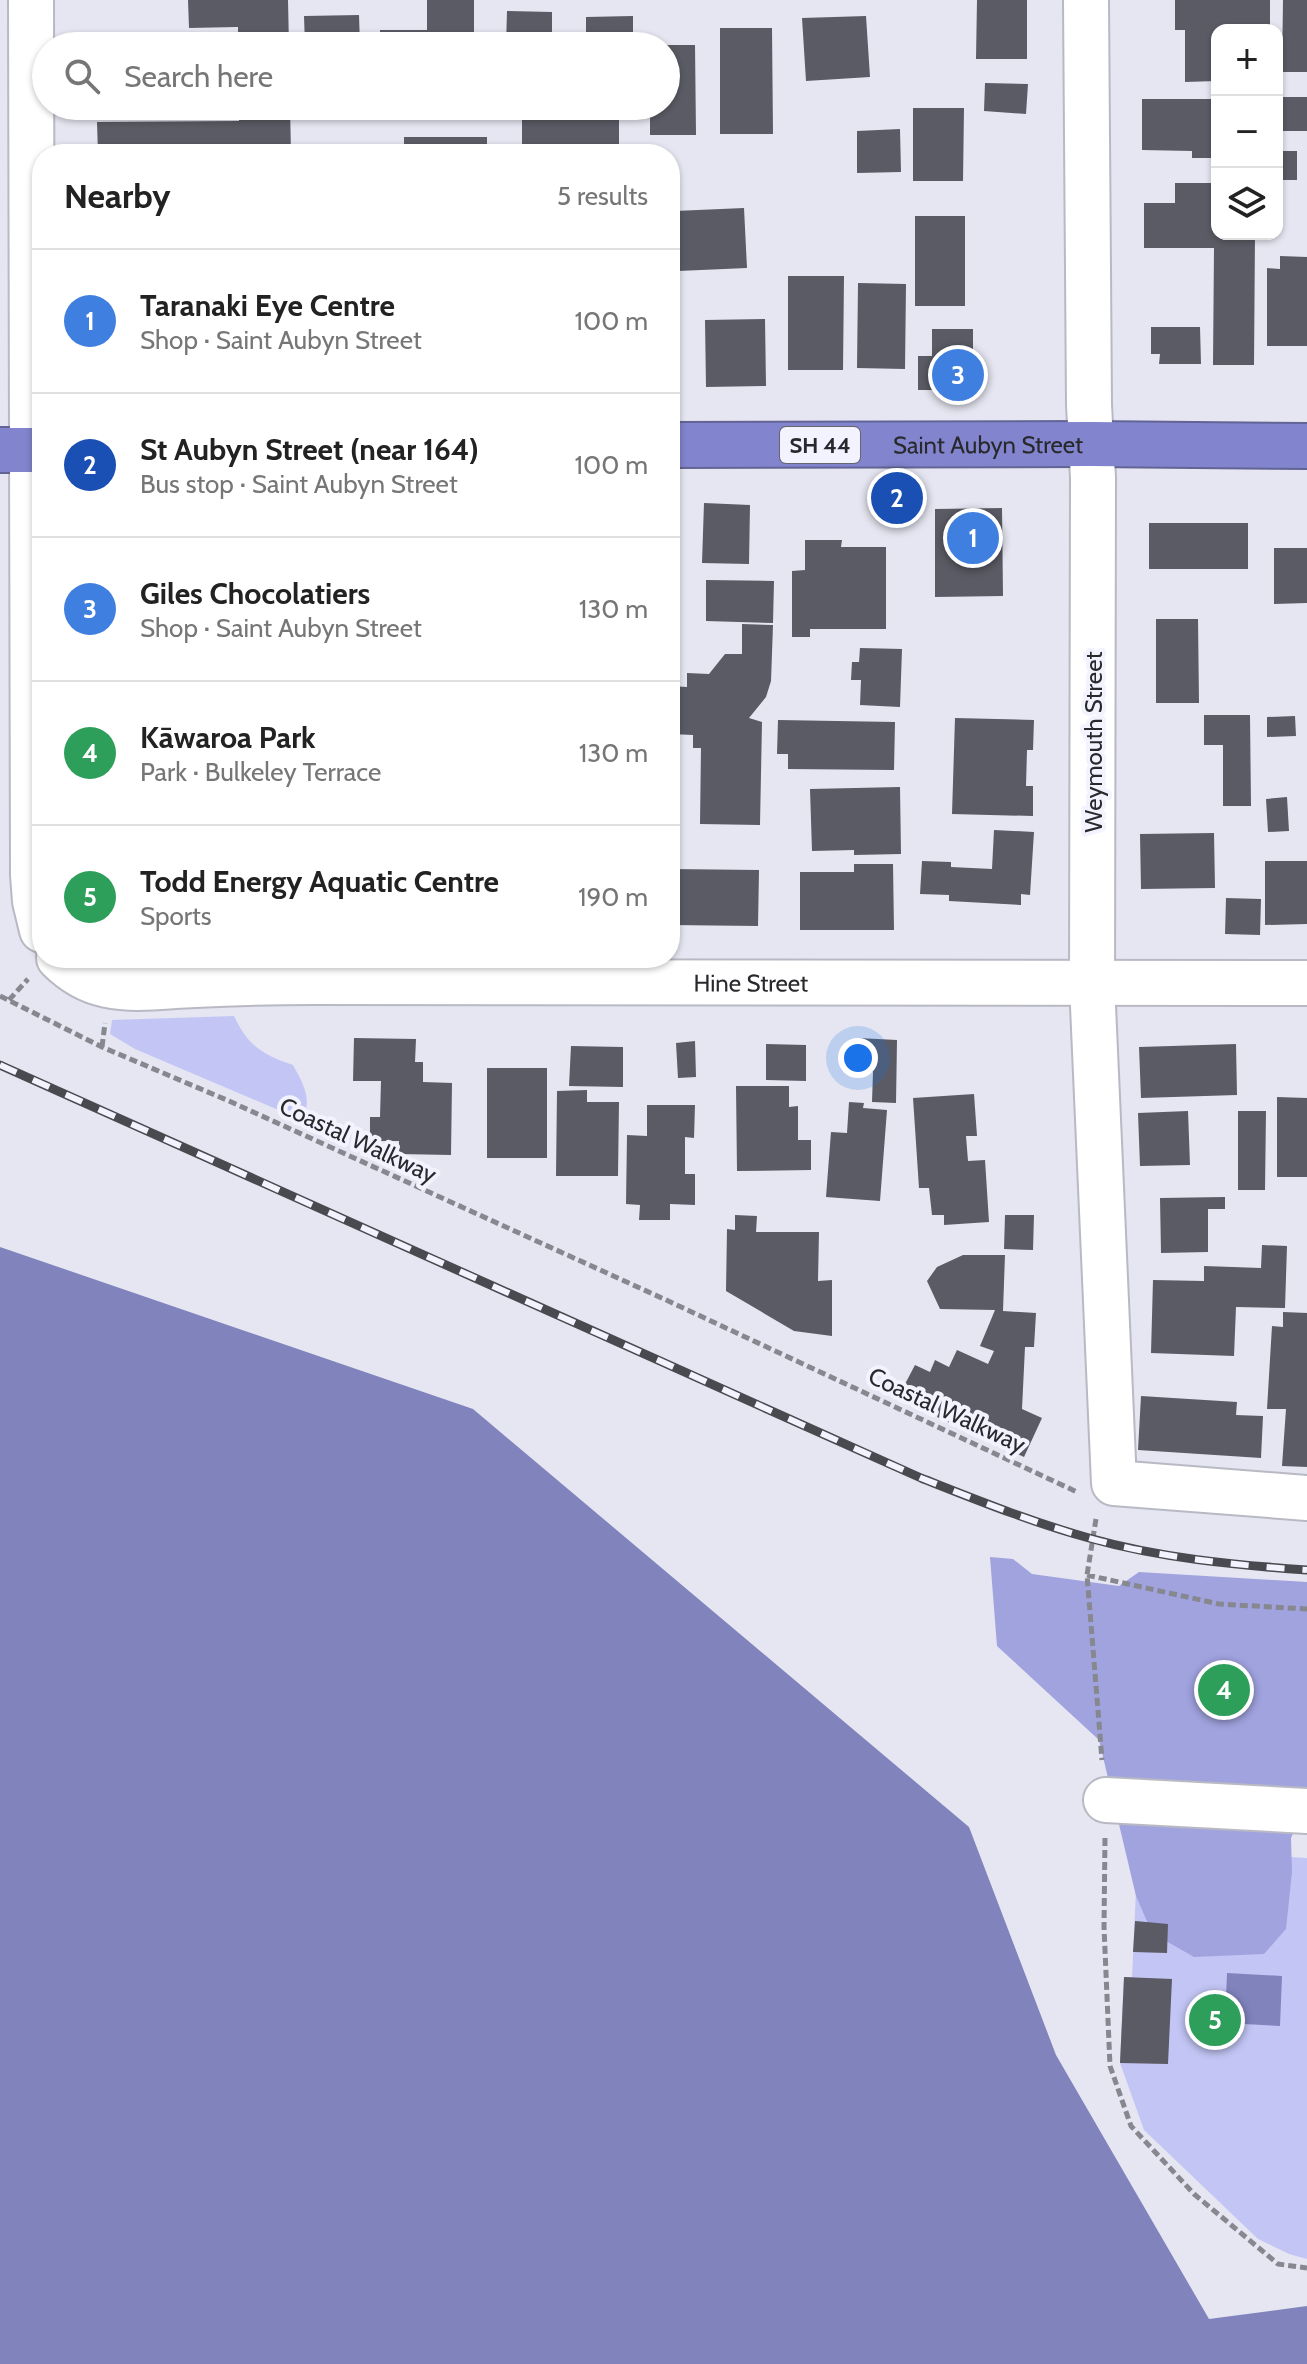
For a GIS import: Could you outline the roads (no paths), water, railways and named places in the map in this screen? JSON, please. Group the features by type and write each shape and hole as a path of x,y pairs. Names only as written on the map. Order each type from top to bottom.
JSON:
{"highway":[{"name":"Saint Aubyn Street","path":"680,445 1307,446"}],"street":[{"path":"31,0 25,450 32,822"},
{"name":"Weymouth Street","path":"1086,0 1090,444 1093,478 1092,983 1098,1497 1307,1498"},
{"name":"Hine Street","path":"71,968 94,982 110,986 145,987 268,982 1307,983"},
{"path":"1106,1800 1307,1811"}],"railway":[{"path":"0,1065 921,1478 983,1502 1067,1532 1143,1551 1225,1563 1307,1570"}],"place":[{"name":"Giles Chocolatiers","path":"958,375"},
{"name":"St Aubyn Street (near 164)","path":"897,498"},
{"name":"Taranaki Eye Centre","path":"973,538"},
{"name":"Kāwaroa Park","path":"1224,1690"},
{"name":"Todd Energy Aquatic Centre","path":"1215,2020"}]}
